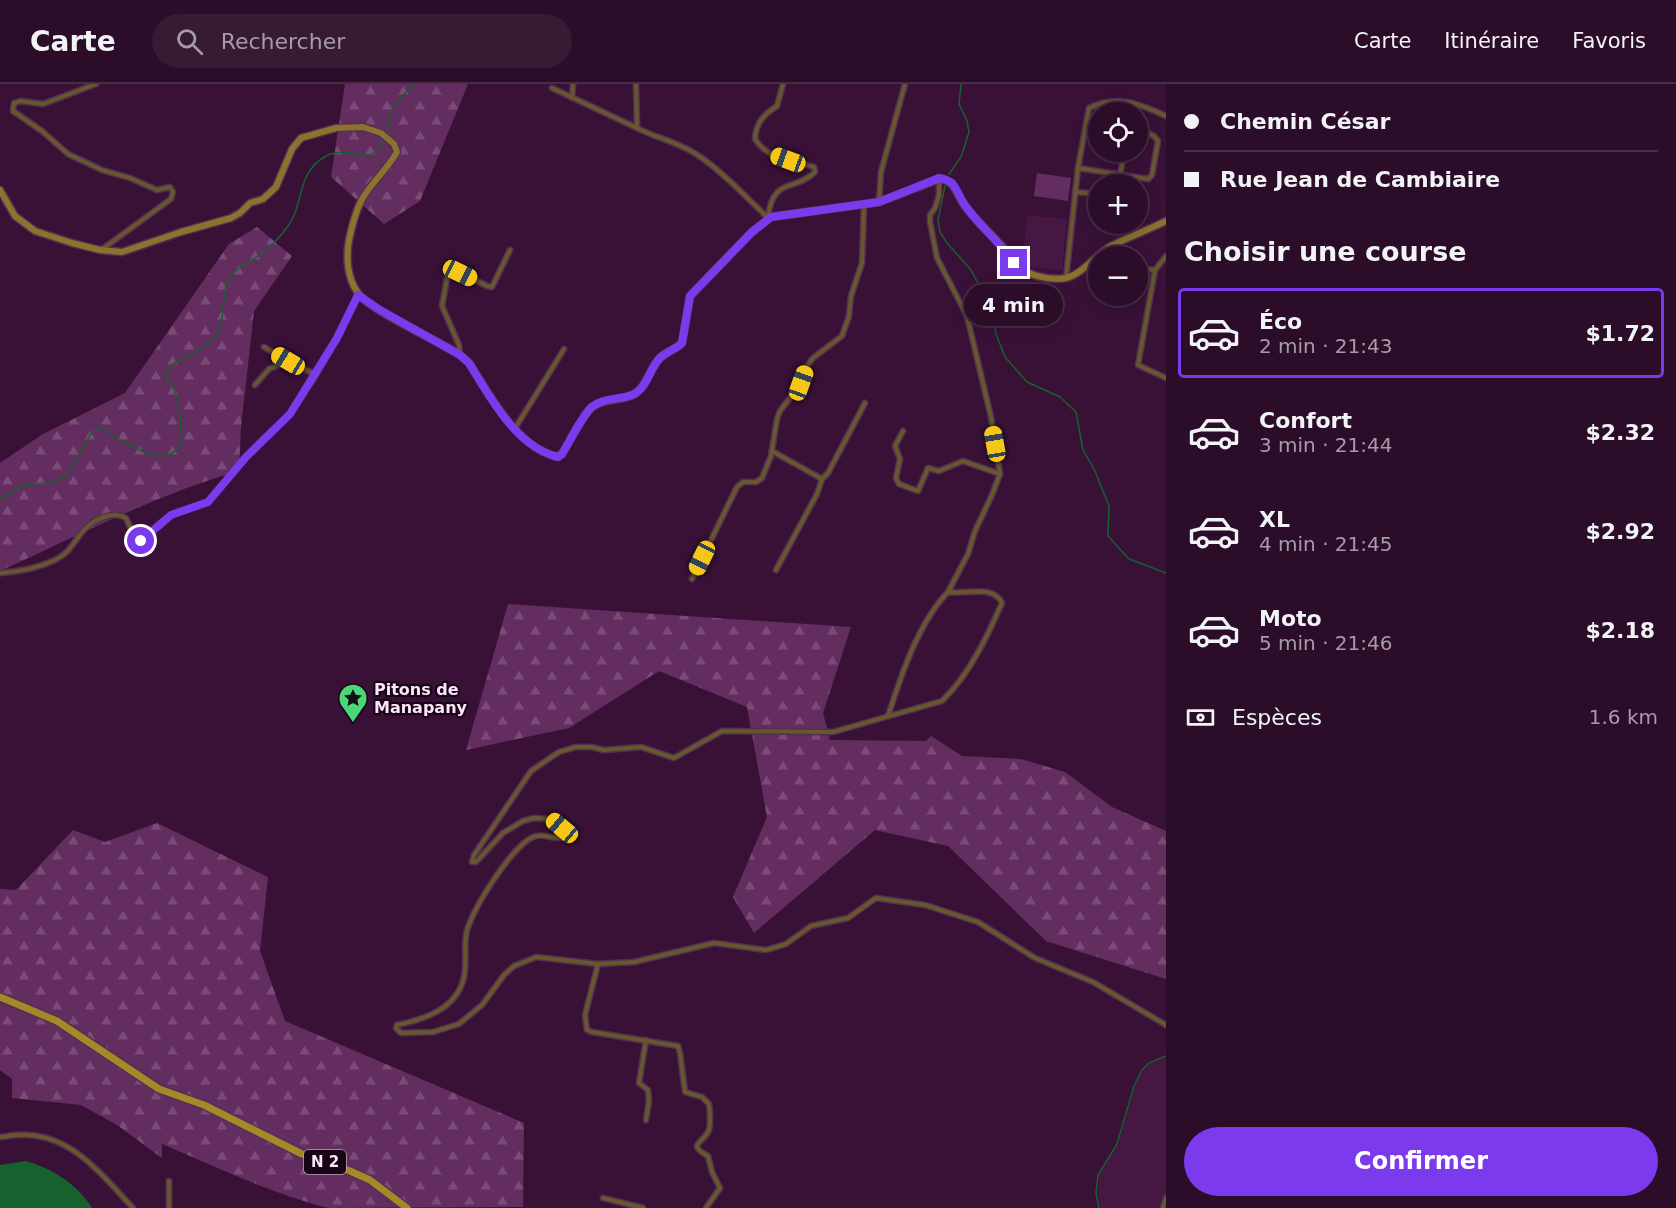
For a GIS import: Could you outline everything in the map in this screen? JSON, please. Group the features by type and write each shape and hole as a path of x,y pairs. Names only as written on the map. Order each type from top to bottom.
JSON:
{"main road":[{"path":"0,190 15,216 29,227 62,240 100,250 129,251 181,232 231,218 250,203 263,199 272,192 292,149 301,138 347,127 363,127 381,133 394,144 397,152 364,196 351,233 347,260 358,295 460,355 469,363 514,430 543,451 558,457 590,408 599,402 633,395 644,385 661,356 682,343 690,296 752,232 770,217 879,202 939,178 946,179 953,184 962,202 975,219 1001,245 1018,268 1044,277 1066,278 1088,263"},
{"path":"1112,246 1166,222"},
{"name":"N 2","path":"0,997 57,1022 159,1089 204,1105 302,1154 360,1175 388,1192 407,1208"}],"street":[{"path":"96,84 43,104 21,101 15,104 13,111 76,158 157,190 170,187 173,192 171,199 100,250"},
{"path":"572,98 573,84"},
{"path":"636,84 637,128"},
{"path":"770,217 769,208 775,194 815,172 814,167 768,153 755,140 758,123 765,113 777,106 783,84"},
{"path":"879,202 881,172 905,84"},
{"path":"552,88 697,154 770,217"},
{"path":"1066,278 1078,168 1089,108 1125,100 1139,103 1166,116"},
{"path":"1148,133 1158,141 1152,175 1148,179"},
{"path":"1078,168 1114,174"},
{"path":"888,716 906,661 937,603 948,592 968,554 975,531 1000,474 991,417 967,316 937,258 930,215 939,195 939,178"},
{"path":"1075,192 1088,193"},
{"path":"692,579 740,484 756,482 762,478 772,451 780,411 797,389 807,366 818,354 842,336 849,315 851,296 862,263 864,205"},
{"path":"460,355 459,345 442,306 447,273 455,270 492,287 510,250"},
{"path":"1166,256 1155,270 1138,365 1166,378"},
{"path":"1148,269 1155,270"},
{"path":"0,573 28,569 54,560 69,550 87,527 115,514 126,518 133,534 141,541 171,515 208,502 246,457 290,414 316,375 358,295"},
{"path":"264,347 316,375"},
{"path":"514,430 564,349"},
{"path":"255,385 269,369 288,361"},
{"path":"776,570 817,494 822,479 828,473 865,403"},
{"path":"903,431 895,446 900,459 896,478 899,484 918,491 928,468 939,471 963,461 1000,474"},
{"path":"772,451 822,479"},
{"path":"948,592 958,594 991,591 999,595 1002,603 988,634 955,688 942,701 833,732 722,731 674,758 641,747 604,750 576,747 559,752 531,771 474,855 472,862 476,862 503,833 534,818 551,819 562,828 563,837 558,839 544,835 533,837 514,853 479,903 469,923 466,934 464,976 459,992 445,1008 436,1013 397,1024 397,1031 401,1033 433,1032 459,1024 482,1005 504,975 514,966 536,957 598,964 634,962 714,943 766,950 786,944 811,926 848,918 876,898 925,905 978,922 1035,958 1093,982 1166,1025"},
{"path":"598,964 585,1016 587,1030 678,1046 685,1092 707,1100 710,1104 709,1129 697,1144 697,1148 699,1152 708,1156 712,1172 720,1188 705,1208"},
{"path":"646,1040 639,1083 648,1090 646,1120"},
{"path":"0,1137 25,1134 40,1136 67,1145 93,1166 133,1208"},
{"path":"169,1182 169,1208"},
{"path":"603,1198 643,1208"},
{"path":"1162,1207 1166,1198"}],"shaded area":[{"path":"1027,215 1067,219 1062,270 1022,266"},
{"path":"1166,1057 1166,1208 1101,1208 1098,1192 1099,1175 1119,1143 1135,1086 1143,1070 1151,1063"},
{"path":"26,1161 46,1168 63,1178 86,1199 92,1208 0,1208 0,1165"}],"green space":[{"path":"345,84 468,84 420,201 384,224 331,177"},
{"path":"1037,173 1071,178 1068,201 1034,196"},
{"path":"257,227 292,256 254,311 241,427 239,471 178,491 0,571 0,463 43,434 125,393 229,244"},
{"path":"508,604 851,627 823,713 830,740 926,741 931,736 962,756 1021,759 1065,772 1112,807 1166,831 1166,979 1046,941 948,846 875,830 754,933 733,897 767,817 747,707 659,671 569,728 466,750"},
{"path":"157,823 268,877 260,951 285,1021 524,1123 523,1207 328,1208 264,1187 162,1144 162,1158 117,1125 81,1105 12,1098 12,1079 0,1070 0,889 16,890 73,830 105,842"}],"waterway":[{"path":"387,134 394,105 414,84"},
{"path":"949,174 961,157 969,132 967,121 959,104 961,84"},
{"path":"0,499 23,485 49,483 66,477 90,434 102,427 120,440 148,454 161,456 175,451 182,439 179,407 174,389 166,376 168,368 214,338 221,325 228,281 234,272 267,249 285,230 297,208 309,171 316,163 326,156 342,152 371,155 385,139"},
{"path":"945,186 938,220 940,232 971,270 989,304 996,334 1005,357 1027,382 1060,397 1076,412 1083,450 1095,471 1109,506 1108,536 1129,559 1166,573"},
{"path":"1099,1208 1096,1193 1098,1175 1117,1144 1134,1086 1142,1070 1149,1063 1166,1056"}],"place":[{"name":"Pitons de Manapany","path":"353,724"}],"route":[{"path":"141,541 176,512 208,502 246,457 290,414 316,375 358,295 460,355 469,363 511,427 543,451 558,457 590,408 599,402 633,395 644,385 661,356 682,343 690,296 752,232 771,217 879,202 939,178 946,179 953,184 962,202 975,219 1001,245 1014,263"}]}
